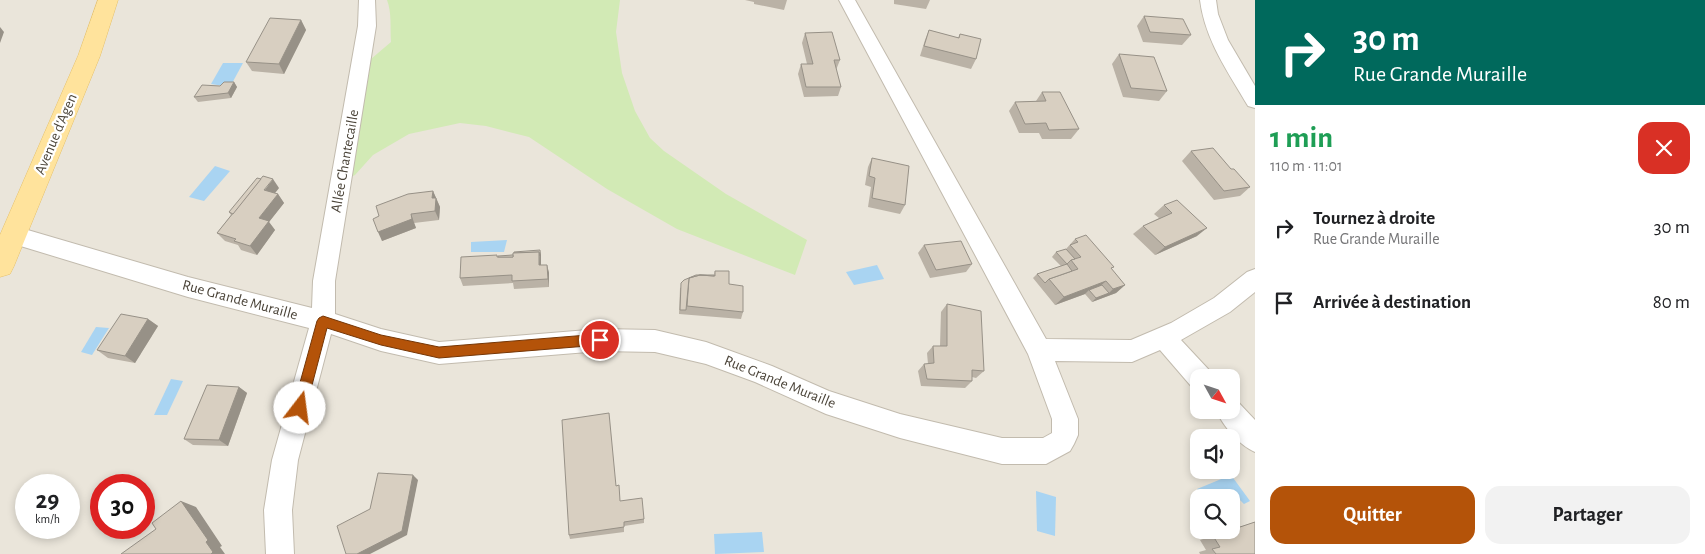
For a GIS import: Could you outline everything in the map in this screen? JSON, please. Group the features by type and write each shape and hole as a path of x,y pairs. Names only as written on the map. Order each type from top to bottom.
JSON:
{"main road":[{"name":"Avenue d'Agen","path":"0,266 89,56 108,0"}],"street":[{"name":"Allée Chantecaille","path":"280,554 278,510 285,460 323,321 324,281 367,26 367,0"},
{"name":"Rue Grande Muraille","path":"14,235 188,287 323,321 381,340 439,353 600,340 655,341 706,353 763,374 826,402 900,426 1002,451 1046,451 1061,442 1065,435 1065,419 1039,350 847,0"},
{"path":"1207,6 1228,59 1255,101"},
{"path":"1039,350 1132,351 1164,337 1222,305 1255,279"},
{"path":"1164,337 1192,369"},
{"path":"1237,419 1255,439"}],"shaded area":[{"path":"0,0 1255,0 1255,554 0,554"}],"green space":[{"path":"387,0 620,0 616,32 622,73 635,111 650,138 664,151 726,194 807,240 795,275 677,229 607,189 529,137 486,126 460,123 409,134 373,155 351,177 371,59 391,42 390,15"}],"water":[{"path":"223,63 243,63 230,87 211,84"},
{"path":"215,166 230,171 204,201 189,197"},
{"path":"507,240 504,252 471,252 471,242"},
{"path":"877,265 884,279 854,285 846,272"},
{"path":"96,327 109,328 92,355 81,352"},
{"path":"171,379 183,381 167,415 154,415"},
{"path":"1221,479 1234,479 1250,501 1244,504 1240,500 1240,489 1197,489"},
{"path":"1036,491 1056,497 1055,536 1037,531"},
{"path":"762,532 764,552 715,554 714,534"}],"building":[{"path":"1144,16 1183,19 1191,35 1150,32"},
{"path":"270,18 301,20 279,64 246,62"},
{"path":"929,30 959,38 960,34 981,39 976,59 924,46"},
{"path":"832,32 840,60 834,60 841,87 806,87 801,64 813,64 805,33"},
{"path":"1119,54 1154,57 1167,91 1131,88"},
{"path":"224,82 234,82 228,93 194,97 202,85 220,86"},
{"path":"1042,92 1060,92 1079,129 1049,130 1046,123 1025,124 1015,102 1046,101"},
{"path":"1213,148 1250,187 1224,191 1191,151"},
{"path":"872,158 909,166 905,205 872,198 875,178 869,176"},
{"path":"263,176 273,179 264,190 278,194 259,218 269,221 250,246 217,233"},
{"path":"257,178 261,179 233,214 229,212"},
{"path":"433,191 432,198 436,198 435,211 411,214 412,219 378,232 373,219 379,216 376,206 408,194"},
{"path":"1177,200 1207,228 1165,247 1143,226 1172,213 1164,205"},
{"path":"1086,235 1114,267 1111,268 1125,285 1113,289 1106,281 1064,297 1049,279 1078,269 1071,260 1081,257 1070,245 1078,242 1075,239"},
{"path":"961,241 972,264 936,270 924,245"},
{"path":"1066,249 1075,259 1067,264 1056,252"},
{"path":"540,250 540,256 539,252 514,253 514,252"},
{"path":"539,252 539,265 547,265 548,279 512,281 512,275 460,278 461,257 497,255 497,257 513,257 513,253"},
{"path":"513,255 513,257 498,257 498,256"},
{"path":"1067,264 1072,271 1049,279 1045,283 1037,274"},
{"path":"715,271 729,271 729,284 743,286 743,312 687,306 689,278 700,275 715,276"},
{"path":"696,275 700,275 689,278 686,310 680,310 681,283 684,280"},
{"path":"1102,285 1109,293 1096,298 1089,290"},
{"path":"947,304 981,311 984,371 972,370 972,381 927,379 924,364 934,363 933,346 947,346"},
{"path":"121,314 148,319 125,356 97,350"},
{"path":"207,385 239,387 219,440 184,439"},
{"path":"609,413 616,486 619,485 620,501 642,498 644,519 624,522 624,527 569,535 562,420"},
{"path":"378,473 413,475 402,531 357,554 346,554 337,526 370,509"},
{"path":"181,501 208,540 206,542 213,552 211,554 121,554 142,539 155,539 155,521"},
{"path":"1255,522 1255,554 1216,554 1212,549 1220,547 1215,539 1240,539 1240,527"}],"route":[{"path":"300,408 323,321 381,340 439,353 554,342 600,340"}]}
